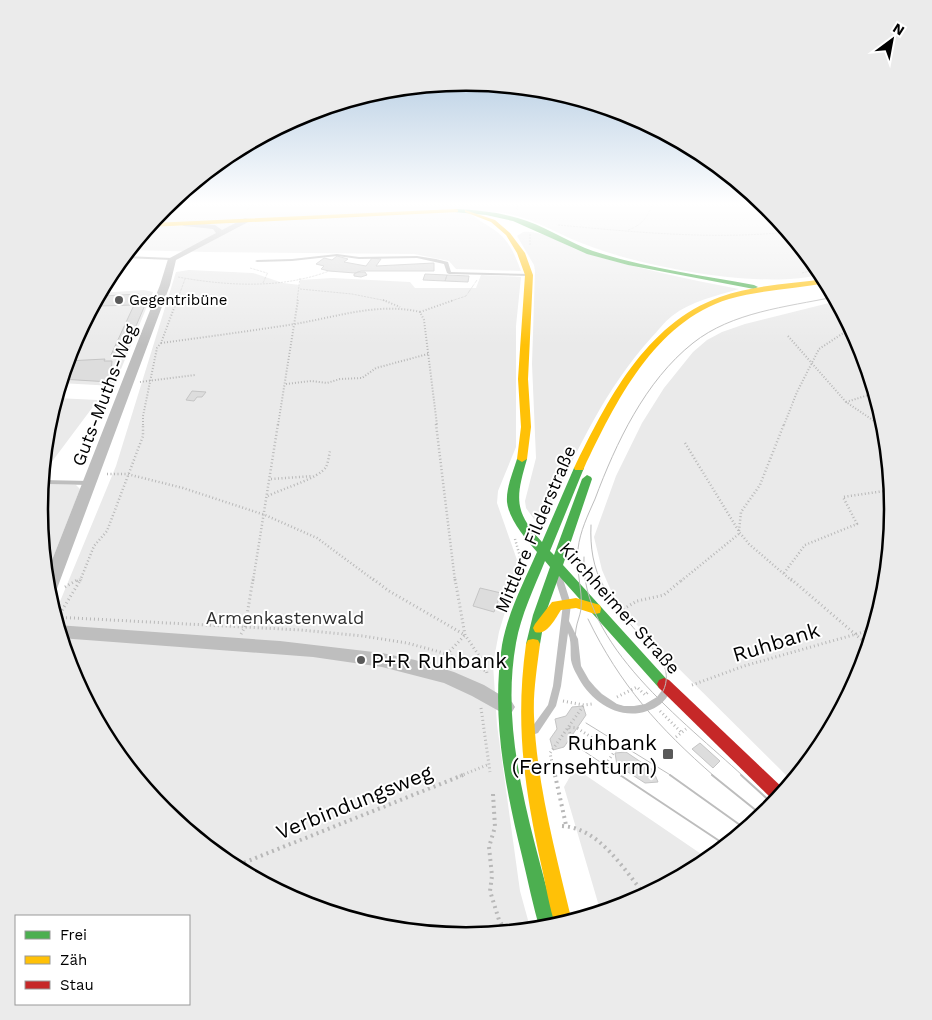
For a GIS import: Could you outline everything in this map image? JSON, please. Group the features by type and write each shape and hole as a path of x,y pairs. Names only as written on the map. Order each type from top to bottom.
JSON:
{"main road":[{"name":"Kirchheimer Straße","path":"519,250 525,260 529,275 523,379 526,427 524,454 511,496 512,507 520,522 556,564 667,687 776,792"},
{"path":"585,250 650,269 717,282 772,290 803,292 820,288"},
{"path":"638,265 750,281 816,280"},
{"path":"717,282 726,287 730,292 728,298"},
{"name":"Mittlere Filderstraße","path":"562,917 539,810 506,707 506,661 514,618 531,575 544,550 561,504 602,423 637,367 677,322 696,309 728,298 817,282"},
{"name":"Mittlere Filderstraße","path":"547,920 522,831 519,751 527,673 534,634 556,564 594,461 611,426 648,368 686,325 704,313 724,305 803,292"},
{"path":"534,634 548,620 557,606 576,603 595,609"},
{"path":"506,707 519,751"}],"street":[{"path":"172,259 189,250"},
{"name":"Guts-Muths-Weg","path":"53,577 165,285 172,259"},
{"path":"64,625 236,644 366,656 416,668 481,691 506,707"}],"lane":[{"path":"257,261 292,260 328,255 359,258 418,258 446,263 449,272 529,275"},
{"path":"132,257 172,259"},
{"path":"48,482 91,479"},
{"path":"519,751 545,717 555,699 567,604 559,584 556,564"},
{"path":"565,622 574,639 574,653 580,674 592,691 605,702 629,710 644,709 660,699 667,687"}],"path":[{"path":"250,268 268,273 263,283"},
{"path":"178,277 219,282 263,283 286,282 330,271"},
{"path":"795,275 809,271"},
{"path":"161,343 401,308 420,312 466,296 476,284 479,272"},
{"path":"236,644 245,627 265,515 295,324 300,278"},
{"path":"62,618 81,579 94,546 107,530 143,436 142,416 157,348 161,343 185,279"},
{"path":"300,289 322,290 390,301 401,308"},
{"path":"64,624 245,627 364,636 408,644 447,654 487,672 484,663 465,635 458,604 424,320 420,312"},
{"path":"740,532 739,521 741,512 760,486 797,392 819,348 844,332"},
{"path":"788,336 846,402 875,423"},
{"path":"286,384 311,381 327,383 340,378 362,378 376,368 428,354"},
{"path":"128,383 195,376"},
{"path":"846,402 868,395"},
{"path":"686,443 749,544 863,641"},
{"path":"268,496 286,486 317,476 326,467 330,451"},
{"path":"91,479 127,474 184,488 265,515 317,538 389,592 465,635"},
{"path":"270,479 317,476"},
{"path":"784,573 805,546 857,524 843,497 884,491"},
{"path":"610,624 619,611 637,600 664,595 740,532"},
{"name":"Ruhbank","path":"688,687 736,669 866,632"},
{"path":"447,654 465,635"},
{"path":"641,890 594,836 566,825 550,753 584,705 605,702 637,687 645,695 655,686 648,679 659,678"},
{"path":"481,691 480,700 487,765 492,779"},
{"path":"661,712 682,733"},
{"path":"568,727 570,734 580,739"},
{"path":"568,727 577,728 614,752"},
{"path":"676,737 688,728"},
{"path":"608,761 619,745"},
{"name":"Verbindungsweg","path":"242,863 487,765"},
{"path":"493,789 495,827 489,847 492,876 490,891 504,927"}],"green space":[{"path":"138,250 512,250 521,271 456,269 449,261 414,254"},
{"path":"525,250 576,250 623,264 739,289 687,306 669,318 651,338 634,358 605,401 579,447 545,518 541,521 534,519 526,508 525,501 536,458 532,364 534,265"},
{"path":"600,250 794,250 813,276 770,279 739,278 675,269"},
{"name":"Armenkastenwald","path":"189,270 253,273 283,283 300,285 300,280 332,278 410,282 415,288 476,288 481,275 521,277 516,326 516,447 498,491 497,503 517,560 512,589 499,632 493,664 497,725 520,891 529,924 493,928 439,928 411,925 358,914 331,906 281,885 233,858 190,825 151,786 118,743 104,719 79,670 59,604 116,466 176,272"},
{"path":"144,290 153,292 114,386 68,383 79,350 109,292"},
{"path":"829,303 853,350 862,375 876,428 884,483 884,537 881,565 870,618 862,645 853,670 828,719 814,743 788,777 659,649 616,602 602,570 594,537 616,476 642,423 664,388 693,352 707,340 722,332 745,324"},
{"path":"63,398 98,400 50,464"},
{"path":"48,484 76,485 80,489 51,563 48,537"},
{"path":"575,768 703,855 651,885 599,907 564,787"}],"building":[{"path":"337,256 348,259 344,262 366,266 372,258 381,259 376,266 434,263 434,271 361,271 355,273 329,271 321,269 324,266 316,264 324,258 332,260"},
{"path":"358,272 365,272 367,275 361,277 354,276"},
{"path":"425,274 447,275 445,281 423,280"},
{"path":"447,275 469,276 468,282 445,281"},
{"name":"Gegentribüne","path":"139,294 134,305 101,306 107,296"},
{"path":"134,305 145,305 124,354 111,355"},
{"path":"105,359 104,361 112,361 110,382 69,379 75,361"},
{"path":"192,391 206,392 202,397 197,397 194,401 186,400"},
{"path":"480,588 501,593 494,612 473,606"},
{"path":"583,706 586,715 564,747 553,750 550,739 557,729 555,719 566,716 572,707"},
{"path":"700,743 720,761 713,768 692,749"},
{"path":"626,752 653,770 658,782 645,783 617,765 615,753"}],"tram line":[{"path":"644,706 632,708 618,705 598,693 585,677 576,650 576,629 581,612 577,564 579,542 612,456 646,394 676,358 693,343 708,333 742,317 827,298"},
{"path":"591,525 593,557 600,580 615,605 657,653 665,668 665,688 658,698"},
{"path":"584,557 587,589 599,620 617,650 658,698"},
{"path":"588,619 613,665 644,706"},
{"path":"644,706 658,698"},
{"path":"658,698 743,776"},
{"path":"644,706 658,723 714,776"},
{"path":"586,723 672,776"},
{"path":"572,743 621,776"},
{"path":"620,775 721,842"},
{"path":"670,775 741,826"},
{"path":"712,775 757,811"},
{"path":"741,775 768,800"}],"traffic: fast":[{"path":"584,250 630,263 754,287"},
{"path":"522,459 514,485 512,502 524,527 533,540 664,684"},
{"path":"547,920 516,798 507,741 505,686 509,644 516,616 579,468"},
{"path":"533,644 539,615 587,479"}],"traffic: slow":[{"path":"519,250 529,275 523,379 526,427 522,459"},
{"path":"579,468 619,392 655,344 676,325 699,309 724,298 762,290 817,282"},
{"path":"540,628 557,606 576,603 595,609"},
{"path":"533,644 528,679 527,715 529,750 540,821 562,917"}],"traffic: jam":[{"path":"664,684 776,792"}],"place":[{"name":"Gegentribüne","path":"119,300"},
{"name":"P+R Ruhbank","path":"361,660"},
{"name":"Ruhbank (Fernsehturm)","path":"668,754"}]}
